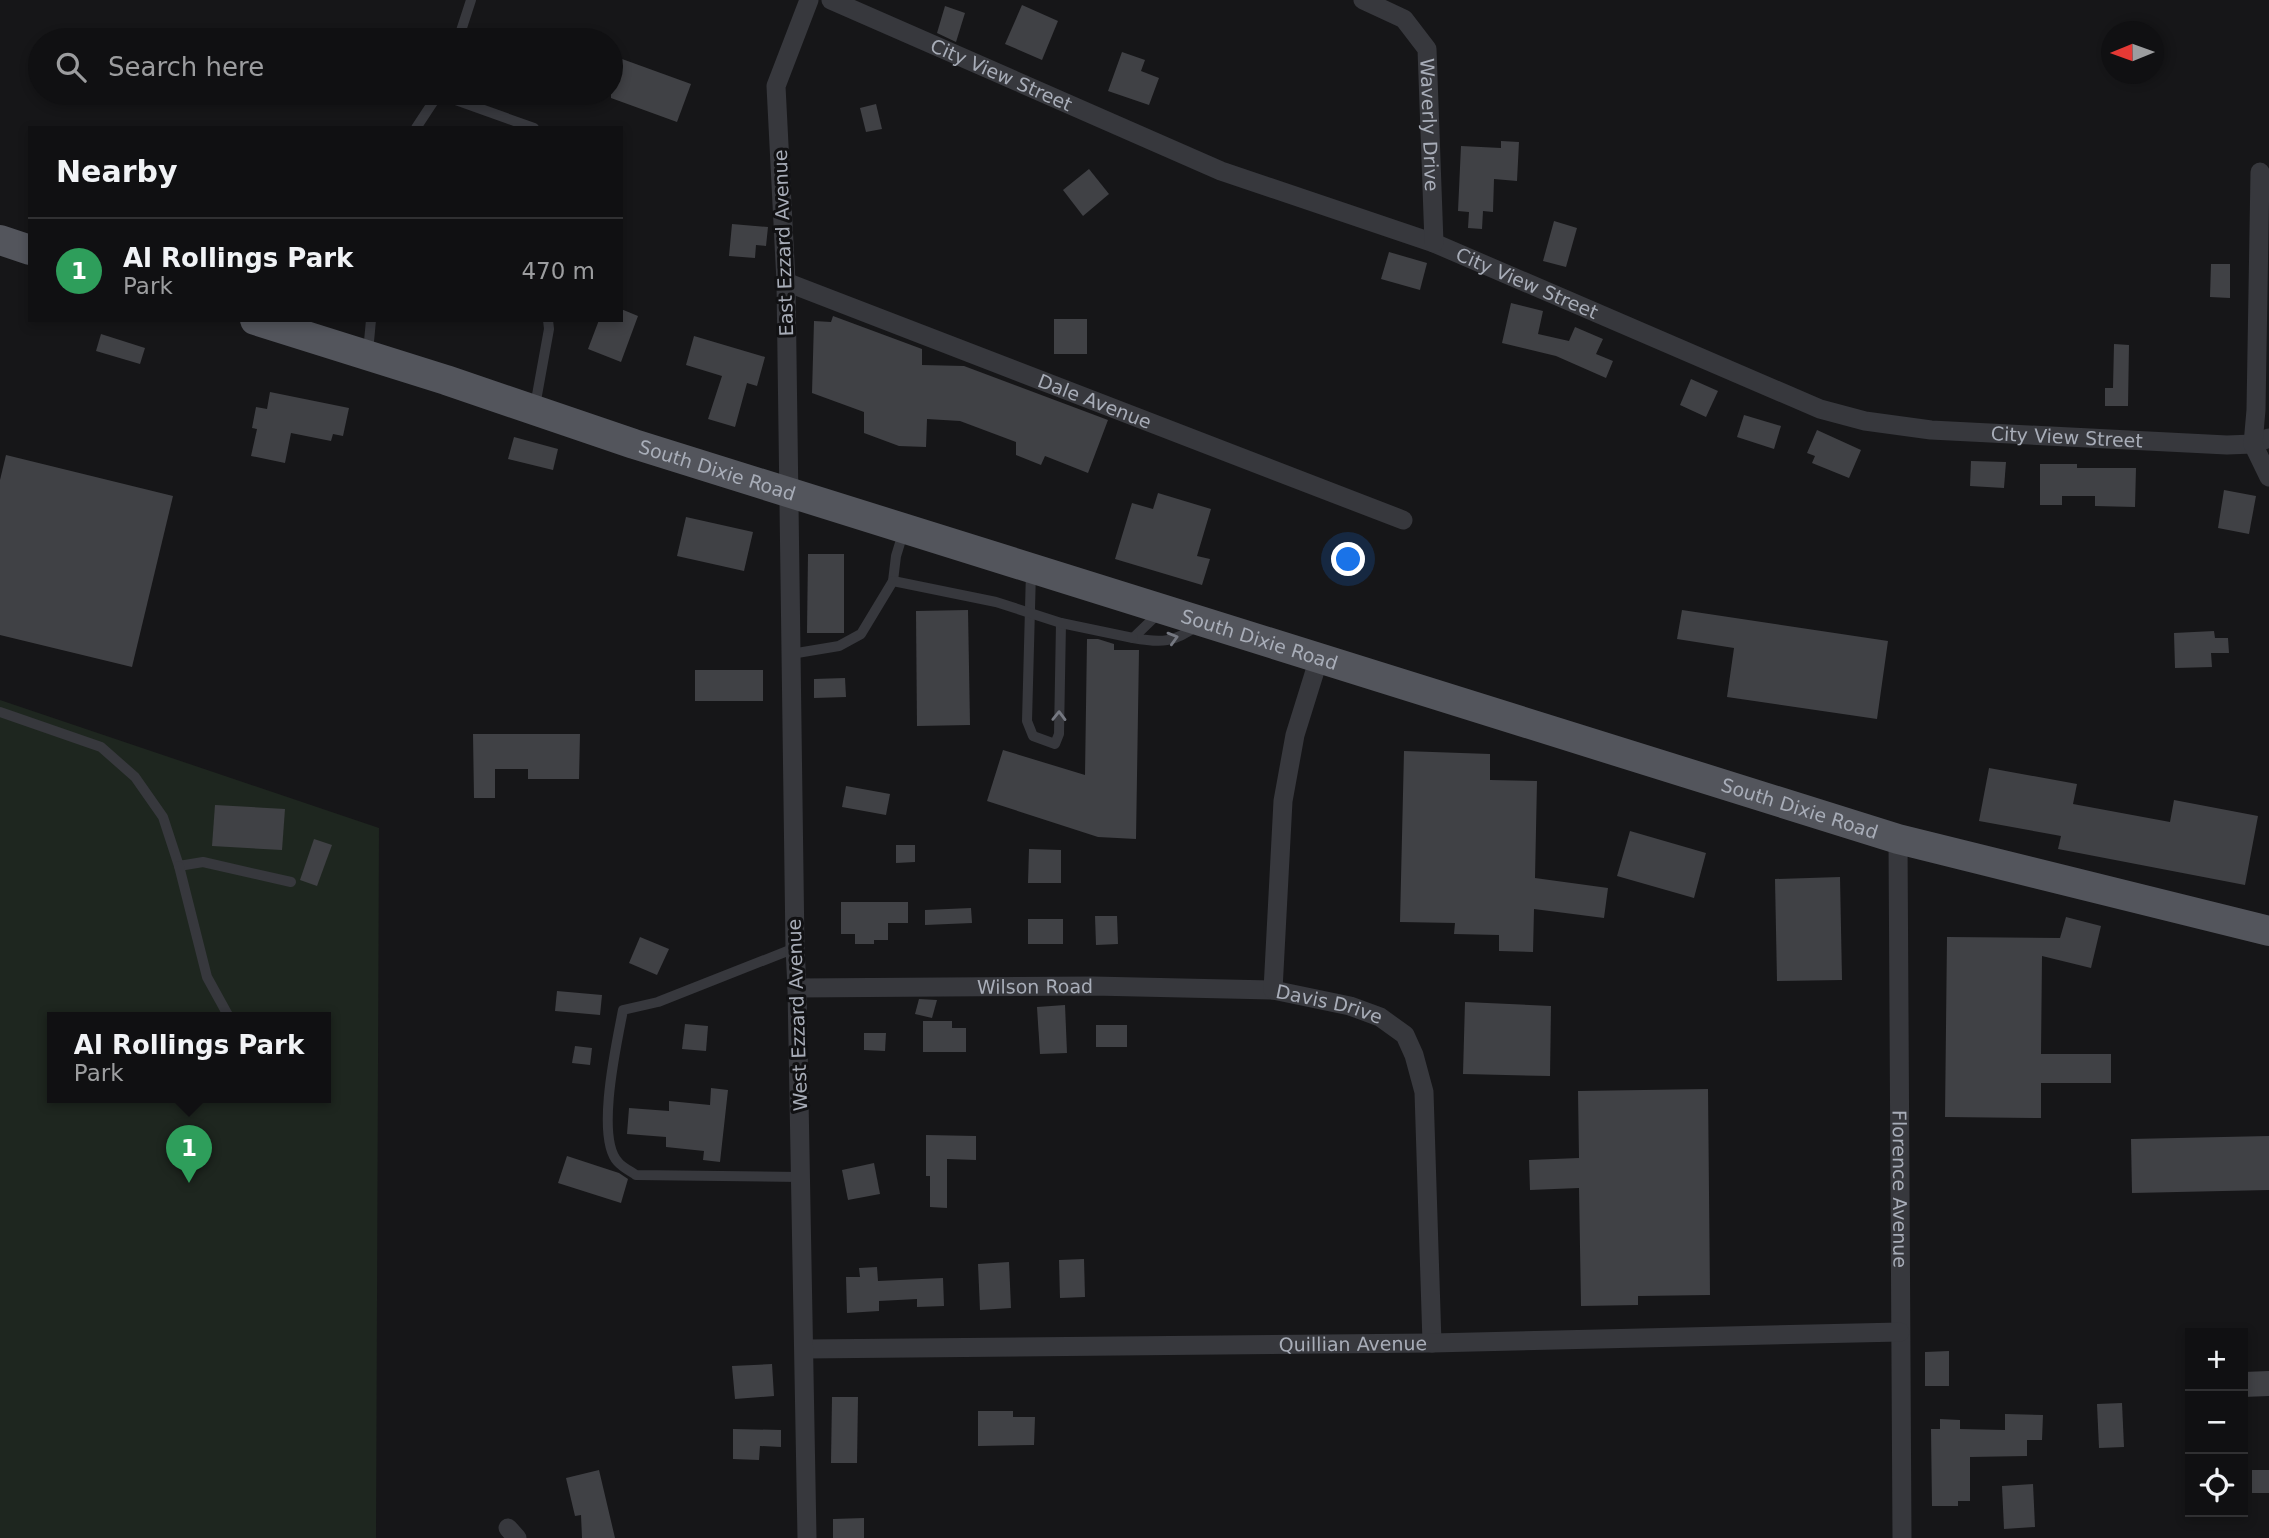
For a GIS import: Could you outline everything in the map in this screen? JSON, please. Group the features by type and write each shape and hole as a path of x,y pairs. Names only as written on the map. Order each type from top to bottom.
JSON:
{"main road":[{"path":"0,240 28,249"},
{"name":"South Dixie Road","path":"261,322 634,444 1898,839 2269,931"}],"street":[{"name":"East Ezzard Avenue","path":"790,491 786,282 776,86 809,0"},
{"name":"City View Street","path":"831,0 1221,171 1434,243 1820,409 1865,421 1931,430 2227,445 2261,441"},
{"name":"Waverly Drive","path":"1363,0 1404,19 1427,49 1434,243"},
{"path":"2260,172 2256,411 2269,477"},
{"name":"Dale Avenue","path":"786,282 1403,520"},
{"name":"West Ezzard Avenue","path":"790,491 795,948 807,1538"},
{"name":"Davis Drive","path":"1319,658 1295,735 1283,801 1273,990 1350,1006 1380,1017 1405,1035 1414,1055 1424,1092 1432,1343"},
{"name":"Florence Avenue","path":"1898,839 1902,1538"},
{"name":"Wilson Road","path":"797,988 1093,986 1273,990"},
{"name":"Quillian Avenue","path":"805,1349 1432,1343 1900,1332"}],"lane":[{"path":"462,28 471,0"},
{"path":"417,126 431,105"},
{"path":"472,105 529,126"},
{"path":"368,356 371,322"},
{"path":"535,410 548,322"},
{"path":"791,654 839,646 861,634 893,581 896,556 904,528"},
{"path":"1031,567 1027,721 1033,736 1055,744 1059,734 1061,623"},
{"path":"893,581 996,602 1061,623 1157,643 1181,638 1203,622"},
{"path":"1133,638 1163,609"},
{"path":"0,712 101,747 135,778 163,817 179,866 207,977 226,1012"},
{"path":"179,866 202,862 291,882"},
{"path":"795,948 658,1002 622,1010 608,1098 607,1133 616,1161 636,1174 801,1177"}],"shaded area":[{"path":"0,700 379,828 376,1538 0,1538"}],"building":[{"path":"1022,5 1058,21 1042,60 1005,44"},
{"path":"945,6 965,13 956,42 937,33"},
{"path":"1122,52 1145,60 1141,71 1159,78 1149,105 1108,91"},
{"path":"623,59 691,84 677,122 623,102"},
{"path":"876,104 882,129 866,132 860,108"},
{"path":"1501,141 1519,142 1517,181 1494,179 1493,212 1483,211 1482,229 1468,228 1469,212 1458,211 1461,146 1501,148"},
{"path":"1089,169 1109,194 1083,216 1063,190"},
{"path":"1554,221 1577,228 1566,267 1543,261"},
{"path":"732,224 768,227 766,246 756,245 755,258 729,256"},
{"path":"1389,252 1427,263 1420,290 1381,279"},
{"path":"2211,264 2230,264 2230,298 2210,297"},
{"path":"1511,303 1543,311 1538,334 1569,341 1575,327 1603,339 1596,354 1613,361 1606,378 1556,356 1502,343"},
{"path":"623,310 638,316 621,362 588,349 598,322 623,322"},
{"path":"833,316 922,349 922,365 964,366 1108,420 1088,473 1045,456 1041,465 1016,455 1016,442 960,421 927,419 926,447 899,446 864,433 864,412 812,393 814,321 831,322"},
{"path":"1054,319 1087,319 1087,354 1054,354"},
{"path":"101,334 145,348 140,364 96,351"},
{"path":"694,336 765,357 757,386 747,383 735,427 708,419 722,376 686,365"},
{"path":"2114,344 2129,345 2128,406 2105,406 2105,388 2113,388"},
{"path":"1691,379 1718,391 1706,417 1680,405"},
{"path":"270,392 349,408 343,436 333,434 331,441 291,433 285,463 251,456 257,429 252,428 256,407 267,409"},
{"path":"1744,415 1781,426 1774,449 1737,437"},
{"path":"1817,430 1861,450 1849,478 1812,463 1815,456 1807,453"},
{"path":"514,437 558,449 553,470 508,459"},
{"path":"6,455 173,496 132,667 0,635 0,480"},
{"path":"1971,461 2006,462 2004,488 1970,486"},
{"path":"2040,464 2077,464 2077,468 2136,468 2135,507 2095,506 2095,496 2062,496 2062,505 2040,505"},
{"path":"2224,490 2256,496 2249,534 2218,528"},
{"path":"1158,493 1211,509 1197,556 1210,559 1202,585 1115,559 1132,503 1153,509"},
{"path":"686,517 753,532 744,571 677,556"},
{"path":"808,554 844,554 844,633 807,633"},
{"path":"968,610 970,725 917,726 916,611"},
{"path":"1682,610 1888,641 1877,719 1727,697 1734,648 1677,639"},
{"path":"2214,631 2215,638 2228,638 2229,653 2211,653 2212,667 2175,668 2174,633"},
{"path":"1087,639 1114,644 1114,650 1139,650 1136,839 1098,837 987,801 1003,750 1085,775"},
{"path":"695,670 763,670 763,701 695,701"},
{"path":"845,678 846,697 814,698 814,679"},
{"path":"473,734 580,734 579,779 528,779 528,769 495,769 495,798 474,798"},
{"path":"1404,751 1490,754 1490,780 1537,781 1535,878 1608,888 1604,918 1534,909 1533,952 1499,951 1499,935 1454,934 1455,923 1400,922"},
{"path":"1989,768 2077,784 2073,804 2170,822 2174,800 2258,816 2245,885 2058,849 2061,836 1979,821"},
{"path":"846,786 890,794 886,815 842,807"},
{"path":"215,805 285,809 282,850 212,846"},
{"path":"1630,831 1706,853 1694,898 1617,876"},
{"path":"314,839 332,845 317,886 300,880"},
{"path":"896,845 915,845 915,862 896,863"},
{"path":"1029,849 1061,850 1061,883 1028,883"},
{"path":"1840,877 1842,980 1777,981 1775,879"},
{"path":"841,902 908,902 908,923 888,923 888,940 874,940 874,944 855,944 855,934 841,934"},
{"path":"971,908 972,923 925,925 925,910"},
{"path":"1095,916 1117,916 1118,944 1096,945"},
{"path":"2066,917 2101,926 2091,968 2042,956 2041,1054 2111,1054 2111,1083 2041,1083 2041,1118 1945,1117 1947,937 2060,938"},
{"path":"1028,919 1063,919 1063,944 1028,944"},
{"path":"640,937 669,949 657,975 629,963"},
{"path":"557,991 602,995 600,1015 555,1011"},
{"path":"919,999 937,1000 932,1018 915,1014"},
{"path":"1465,1002 1551,1006 1550,1076 1463,1074"},
{"path":"1065,1005 1067,1053 1040,1054 1037,1007"},
{"path":"923,1021 952,1021 952,1028 966,1028 966,1052 923,1052"},
{"path":"685,1024 708,1026 706,1051 682,1049"},
{"path":"1096,1025 1127,1025 1127,1047 1096,1047"},
{"path":"864,1033 886,1033 885,1051 864,1050"},
{"path":"575,1046 592,1048 590,1065 572,1063"},
{"path":"711,1088 728,1090 720,1162 703,1160 704,1151 666,1147 666,1137 627,1134 629,1108 669,1111 669,1101 710,1105"},
{"path":"1708,1089 1710,1295 1638,1296 1638,1305 1581,1306 1579,1188 1530,1190 1529,1160 1579,1158 1578,1091"},
{"path":"926,1135 976,1136 976,1160 947,1159 947,1208 930,1207 930,1176 926,1176"},
{"path":"2269,1136 2269,1190 2132,1193 2131,1139"},
{"path":"567,1156 619,1173 628,1179 621,1203 558,1183"},
{"path":"874,1163 880,1194 848,1200 842,1170"},
{"path":"1084,1259 1085,1297 1060,1298 1059,1260"},
{"path":"1009,1262 1011,1308 980,1310 978,1264"},
{"path":"877,1267 878,1281 943,1278 944,1306 917,1307 917,1299 879,1301 879,1311 847,1313 846,1277 860,1277 859,1268"},
{"path":"1949,1351 1949,1386 1925,1386 1925,1352"},
{"path":"772,1364 774,1396 735,1399 732,1366"},
{"path":"2269,1371 2269,1396 2248,1397 2248,1372"},
{"path":"832,1397 858,1397 857,1463 831,1463"},
{"path":"2122,1403 2124,1447 2099,1448 2097,1404"},
{"path":"978,1411 1013,1411 1013,1417 1035,1417 1034,1445 978,1446"},
{"path":"2005,1414 2043,1415 2042,1440 2027,1440 2027,1456 1970,1457 1970,1501 1958,1501 1958,1506 1932,1506 1931,1429 1940,1429 1940,1419 1960,1420 1960,1429 2005,1430"},
{"path":"733,1429 781,1430 781,1447 760,1446 759,1460 733,1459"},
{"path":"599,1470 615,1538 582,1538 581,1515 575,1516 566,1478"},
{"path":"2252,1470 2269,1470 2269,1493 2252,1493"},
{"path":"2033,1484 2035,1527 2004,1529 2002,1486"},
{"path":"864,1518 864,1538 833,1538 833,1519"}],"place":[{"name":"Al Rollings Park","path":"189,1183"}]}
